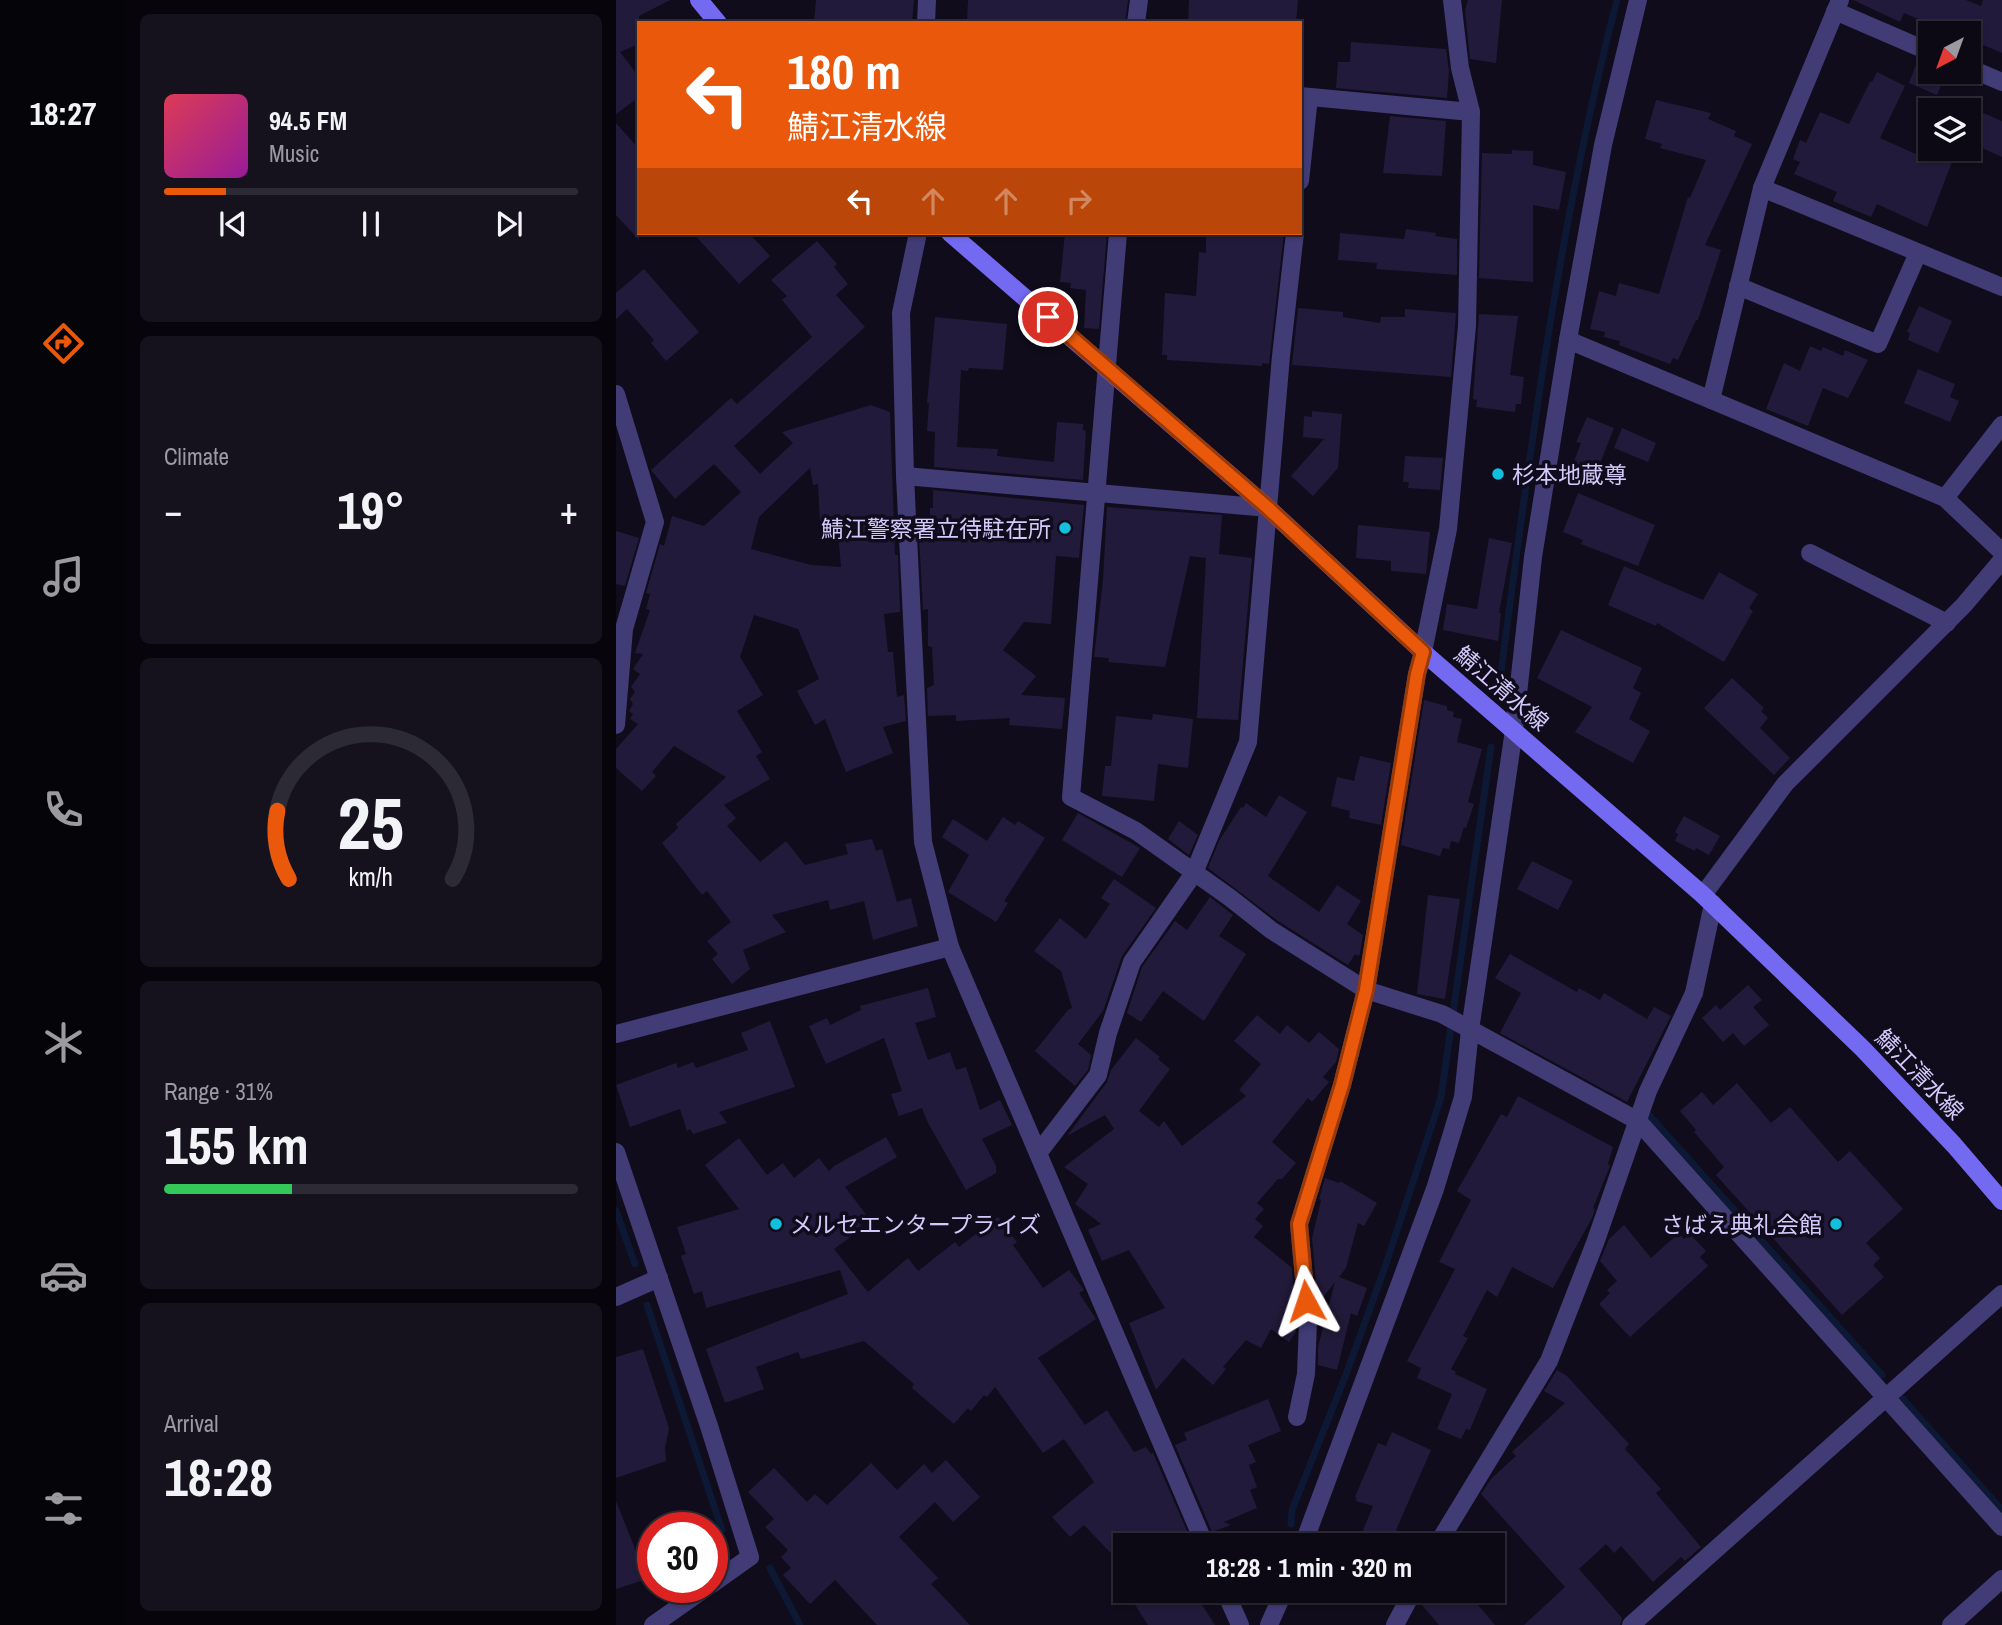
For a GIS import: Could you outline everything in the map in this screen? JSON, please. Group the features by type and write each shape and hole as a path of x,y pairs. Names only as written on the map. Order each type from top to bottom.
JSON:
{"main road":[{"path":"699,0 716,21"},
{"name":"鯖江清水線","path":"952,235 1268,508 1423,652 1708,900 1863,1049 1954,1145 2002,1201"}],"street":[{"path":"926,21 927,0"},
{"path":"1136,21 1139,0"},
{"path":"1297,1417 1307,1374 1308,1322 1299,1224 1342,1085 1366,990 1417,674 1448,529 1467,326 1471,112 1460,68 1452,0"},
{"path":"1307,1533 1435,1189 1463,1097 1466,1028 1514,730 1533,557 1567,340 1603,145 1638,0"},
{"path":"1632,24 1652,0"},
{"path":"1710,400 1762,188 1837,6 1918,46"},
{"path":"1981,73 2002,82"},
{"path":"1302,147 1305,97 1471,112"},
{"path":"1762,188 2002,287"},
{"path":"918,235 901,313 905,476 923,842 950,947 1200,1533"},
{"path":"1118,235 1071,797 1136,831 1271,930 1366,990 1442,1014 1639,1121 2002,1527"},
{"path":"1039,1152 1098,1075 1108,1033 1132,962 1194,873 1248,742 1295,235"},
{"path":"1738,286 1878,345 1918,253"},
{"path":"1567,340 1945,498 2002,552"},
{"path":"616,394 655,522 625,629 616,725"},
{"path":"1945,498 2002,425"},
{"path":"905,476 1268,508"},
{"path":"1810,553 1947,623"},
{"path":"1444,1533 1549,1361 1648,1091 1694,993 1708,900 1786,784 1947,623 2002,560"},
{"path":"616,1034 950,947"},
{"path":"616,1152 709,1426 750,1557 728,1573"},
{"path":"616,1297 659,1278"},
{"path":"1631,1625 2002,1294"},
{"path":"1951,1625 2002,1579"},
{"path":"653,1625 684,1603"},
{"path":"1230,1603 1240,1625"},
{"path":"1269,1625 1279,1603"},
{"path":"1395,1625 1407,1603"}],"building":[{"path":"616,0 670,0 639,16 637,45 620,52 637,74 637,98 616,114"},
{"path":"816,0 914,0 912,21 814,21"},
{"path":"968,0 1128,0 1125,21 967,21"},
{"path":"1189,0 1298,0 1296,21 1188,21"},
{"path":"1468,0 1502,0 1496,63 1470,59 1465,10"},
{"path":"1853,0 1966,0 1981,6 1983,0 2002,0 2002,53 1981,44 1981,21 1924,21 1904,13 1900,22"},
{"path":"1351,42 1446,49 1449,71 1447,98 1336,88 1338,62 1350,62"},
{"path":"1917,62 1918,84 1942,84 1937,95 1909,83"},
{"path":"1877,72 1905,86 1880,138 1918,155 1918,161 1952,161 1927,227 1877,204 1871,217 1833,201 1837,192 1794,174 1800,162 1793,159 1800,140 1806,143 1820,112 1849,124"},
{"path":"1656,100 1711,113 1708,119 1736,131 1734,136 1752,144 1705,245 1721,250 1698,320 1678,360 1673,358 1670,364 1619,345 1620,341 1604,337 1605,332 1590,329 1599,291 1616,296 1619,283 1659,294 1688,197 1690,198 1706,160 1660,148 1662,144 1645,139"},
{"path":"1981,112 2002,121 2002,157 1981,147"},
{"path":"1390,116 1446,121 1442,176 1383,173"},
{"path":"616,123 637,147 639,240 616,215"},
{"path":"1512,150 1533,151 1533,165 1566,172 1559,210 1533,205 1533,282 1479,278 1482,153 1512,154"},
{"path":"1406,229 1457,239 1457,275 1376,269 1377,263 1338,260 1340,233 1404,239"},
{"path":"695,235 751,235 770,256 739,284"},
{"path":"1065,235 1107,235 1099,329 1084,328 1086,290 1070,288 1071,283 1060,282"},
{"path":"1206,235 1284,235 1269,364 1262,363 1262,366 1167,360 1167,355 1162,355 1165,293 1196,296 1199,252 1206,253"},
{"path":"817,241 837,264 834,267 848,284 836,295 865,327 734,446 760,474 793,443 782,432 871,405 890,412 895,555 898,555 900,612 884,614 888,652 893,652 897,697 904,695 906,721 883,727 893,753 846,772 825,719 815,725 797,691 819,679 798,629 754,615 740,657 763,695 737,711 762,752 756,756 770,779 724,805 736,818 727,826 760,862 786,841 805,865 848,854 845,844 872,839 876,851 882,849 897,902 911,898 918,926 873,940 864,901 830,910 828,900 772,915 786,932 743,950 750,969 732,984 712,959 718,954 707,941 731,922 707,891 702,895 662,843 678,828 676,824 726,777 674,746 652,772 656,776 642,791 616,768 616,749 638,724 630,719 633,714 629,711 633,704 630,699 635,692 631,687 640,674 633,669 643,654 635,653 650,610 646,609 650,594 646,593 660,544 664,546 672,516 704,526 741,492 714,464 675,499 651,470 731,398 737,404 812,337 782,300 787,296 771,280","holes":["810,468 813,485 818,484 820,522 837,521 841,567 811,565 751,549 759,517"]},
{"path":"644,269 699,332 666,361 651,343 654,340 627,309 616,319 616,293"},
{"path":"1919,306 1952,321 1938,353 1908,340 1910,333 1907,332"},
{"path":"1298,308 1343,312 1343,317 1380,323 1381,317 1405,317 1405,309 1456,313 1451,377 1292,365"},
{"path":"1479,314 1518,316 1510,375 1524,377 1521,404 1516,404 1515,412 1476,407 1477,400 1473,399"},
{"path":"935,317 1007,324 1003,370 961,370 957,447 998,449 997,456 1054,462 1057,422 1083,424 1083,430 1086,431 1083,480 934,467 935,432 927,431 927,403"},
{"path":"1810,346 1821,351 1823,347 1843,356 1845,350 1868,360 1848,398 1823,388 1808,426 1766,409 1784,363 1800,371"},
{"path":"1918,369 1955,384 1950,397 1959,401 1950,422 1904,403"},
{"path":"1312,411 1342,414 1338,468 1313,496 1291,476 1324,439 1303,437 1304,416 1312,417"},
{"path":"1587,417 1614,428 1591,486 1568,477 1581,443 1576,442"},
{"path":"1622,428 1656,443 1648,462 1614,448"},
{"path":"1405,456 1443,458 1440,490 1408,488 1409,482 1403,482"},
{"path":"933,490 1084,505 1079,558 1056,556 1051,624 1024,622 1003,650 1036,676 1021,695 1065,698 1062,729 1009,725 1010,718 956,721 956,715 928,716 927,688 934,685 932,647 928,646 928,609 923,610 919,536 921,516 930,517 930,508 933,508"},
{"path":"1578,493 1655,525 1638,566 1581,544 1583,540 1563,532"},
{"path":"1107,507 1222,515 1219,554 1252,558 1238,720 1197,718 1206,558 1190,556 1165,667 1108,662 1109,658 1094,657 1103,580"},
{"path":"1358,525 1430,532 1426,574 1391,571 1391,561 1356,558"},
{"path":"616,531 639,538 625,586 616,584"},
{"path":"1489,538 1512,543 1499,613 1498,641 1443,630 1447,604 1477,609"},
{"path":"1624,566 1703,600 1719,572 1758,594 1749,608 1753,611 1724,662 1657,623 1656,626 1608,605"},
{"path":"1561,630 1642,668 1633,688 1641,693 1629,719 1650,731 1633,763 1575,732 1592,707 1537,678"},
{"path":"1732,678 1764,708 1761,711 1768,718 1760,728 1790,758 1774,775 1704,708"},
{"path":"1424,700 1447,706 1447,710 1454,712 1453,717 1462,719 1457,742 1482,749 1468,802 1474,804 1466,828 1464,827 1459,843 1451,841 1449,849 1443,848 1440,856 1401,845"},
{"path":"1153,714 1193,719 1188,768 1158,764 1154,801 1102,796 1105,766 1111,766 1116,716 1152,720"},
{"path":"1360,756 1391,763 1381,825 1349,818 1350,811 1331,806 1337,777 1354,781"},
{"path":"1279,795 1307,812 1268,876 1319,912 1337,885 1361,901 1347,924 1363,935 1360,953 1359,956 1355,954 1348,965 1278,921 1208,868 1219,841 1241,807 1246,803 1266,817"},
{"path":"1078,813 1140,848 1122,877 1062,840"},
{"path":"1684,816 1720,836 1709,855 1675,841 1678,834 1675,832"},
{"path":"1003,817 1015,825 1018,821 1045,838 1004,901 1008,903 996,922 948,892 969,855 942,837 953,819 987,841"},
{"path":"1179,821 1198,835 1189,855 1168,839"},
{"path":"1532,861 1573,881 1558,910 1517,889"},
{"path":"1114,879 1156,908 1122,956 1103,1011 1078,1044 1091,1055 1088,1070 1075,1086 1035,1051 1072,1008 1061,971 1034,951 1060,918 1086,939 1110,904 1101,898"},
{"path":"1428,895 1460,899 1445,999 1417,994"},
{"path":"1210,897 1233,915 1219,936 1246,954 1204,1021 1163,991 1141,1022 1127,1013 1142,967 1175,921 1187,930"},
{"path":"1510,954 1577,992 1579,988 1600,1000 1604,993 1647,1019 1654,1007 1671,1016 1627,1102 1500,1033 1521,993 1495,978"},
{"path":"1748,985 1762,1000 1753,1007 1769,1025 1744,1046 1733,1033 1723,1042 1702,1018 1716,1005 1720,1010"},
{"path":"928,988 936,1017 915,1023 928,1060 950,1052 956,1070 966,1067 980,1110 1000,1100 1012,1125 982,1139 996,1166 996,1173 966,1190 922,1108 899,1116 891,1094 902,1091 884,1038 826,1064 809,1026 827,1018 830,1025 861,1010 860,1006"},
{"path":"1257,1015 1280,1034 1287,1025 1309,1043 1319,1032 1339,1049 1336,1062 1323,1077 1329,1082 1312,1102 1308,1098 1272,1142 1296,1163 1257,1203 1264,1209 1255,1219 1263,1226 1254,1237 1292,1268 1296,1332 1289,1342 1271,1329 1261,1348 1246,1340 1223,1367 1226,1369 1213,1385 1183,1358 1156,1390 1129,1323 1165,1308 1129,1250 1102,1261 1088,1230 1101,1224 1075,1204 1088,1184 1064,1167 1114,1129 1105,1115 1067,1136 1136,1038 1160,1057 1158,1059 1170,1069 1139,1111 1159,1127 1164,1121 1182,1146 1246,1096 1239,1090 1261,1064 1234,1041"},
{"path":"770,1021 795,1087 719,1112 727,1123 693,1134 690,1129 687,1131 680,1109 630,1127 616,1085 676,1063 678,1068 693,1062 696,1068 748,1050 741,1033"},
{"path":"1737,1083 1771,1123 1790,1107 1838,1162 1850,1151 1903,1209 1866,1243 1880,1258 1873,1265 1884,1277 1842,1315 1716,1175 1724,1167 1680,1111 1702,1092 1713,1105"},
{"path":"1518,1096 1613,1147 1608,1164 1610,1166 1593,1208 1592,1218 1553,1288 1512,1267 1497,1297 1487,1290 1463,1336 1468,1338 1451,1369 1455,1374 1487,1389 1470,1430 1466,1429 1461,1439 1437,1429 1452,1394 1417,1378 1421,1368 1407,1361 1455,1269 1439,1262 1471,1200 1457,1191 1501,1114 1507,1117"},
{"path":"886,1137 897,1157 845,1187 868,1217 859,1223 863,1228 834,1249 868,1292 908,1258 918,1271 955,1242 959,1247 998,1217 1017,1242 1013,1245 1043,1288 1069,1270 1084,1290 1079,1293 1096,1319 1038,1358 1085,1425 1107,1410 1134,1452 1146,1447 1153,1453 1188,1533 1113,1533 1113,1555 1084,1525 1070,1537 1052,1517 1094,1482 1064,1439 1043,1453 995,1387 987,1397 984,1395 971,1411 968,1408 954,1424 912,1388 914,1384 864,1341 801,1359 798,1352 756,1367 764,1389 725,1403 706,1349 848,1294 840,1270 706,1308 702,1291 694,1294 681,1256 686,1254 677,1227 739,1209 705,1165 739,1138 767,1175 783,1163 794,1178 819,1158 829,1171"},
{"path":"1325,1178 1339,1183 1340,1181 1377,1203 1364,1226 1358,1223 1346,1268 1339,1277 1367,1288 1357,1316 1351,1313 1337,1370 1318,1365 1318,1347 1335,1282 1318,1304 1312,1238"},
{"path":"1624,1225 1651,1258 1679,1233 1684,1239 1690,1234 1706,1251 1700,1257 1708,1266 1630,1337 1599,1304 1610,1293 1607,1290 1617,1281 1600,1261 1609,1239"},
{"path":"643,1349 669,1428 665,1448 666,1461 616,1478 616,1357"},
{"path":"1557,1370 1567,1376 1629,1444 1625,1449 1661,1489 1656,1493 1701,1547 1685,1561 1681,1557 1653,1582 1621,1546 1614,1553 1606,1544 1579,1569 1622,1618 1620,1625 1524,1625 1565,1587 1481,1494 1491,1479 1516,1456 1512,1452 1565,1403 1544,1391"},
{"path":"1268,1399 1281,1431 1248,1445 1256,1462 1249,1465 1257,1487 1250,1490 1257,1508 1224,1522 1231,1525 1212,1532 1175,1445 1187,1440 1184,1433"},
{"path":"1392,1432 1431,1450 1396,1530 1403,1533 1362,1533 1373,1506 1356,1501 1355,1497 1378,1443 1386,1446"},
{"path":"946,1460 980,1497 953,1522 935,1502 899,1537 938,1578 931,1584 970,1625 877,1625 835,1580 810,1604 783,1575 791,1568 781,1557 788,1550 765,1527 774,1519 748,1492 774,1468 807,1502 815,1494 827,1505 871,1463 897,1490 924,1464 932,1473"},
{"path":"616,1501 637,1554 637,1582 616,1589"},
{"path":"1134,1603 1201,1603 1215,1625 1148,1625"},
{"path":"1476,1603 1495,1625 1439,1625 1422,1605"}],"waterway":[{"path":"1499,688 1547,342 1578,170 1617,0"},
{"path":"1291,1524 1292,1510 1385,1267 1441,1097 1491,747"},
{"path":"1650,1116 1882,1375"},
{"path":"616,1211 635,1264"},
{"path":"647,1305 716,1512"},
{"path":"1903,1399 2002,1510"},
{"path":"770,1568 800,1625"}],"place":[{"name":"杉本地蔵尊","path":"1498,474"},
{"name":"鯖江警察署立待駐在所","path":"1065,528"},
{"name":"メルセエンタープライズ","path":"776,1224"},
{"name":"さばえ典礼会館","path":"1836,1224"}],"route":[{"path":"1048,317 1268,508 1423,652 1417,674 1366,990 1342,1085 1299,1224 1306,1301"}]}
